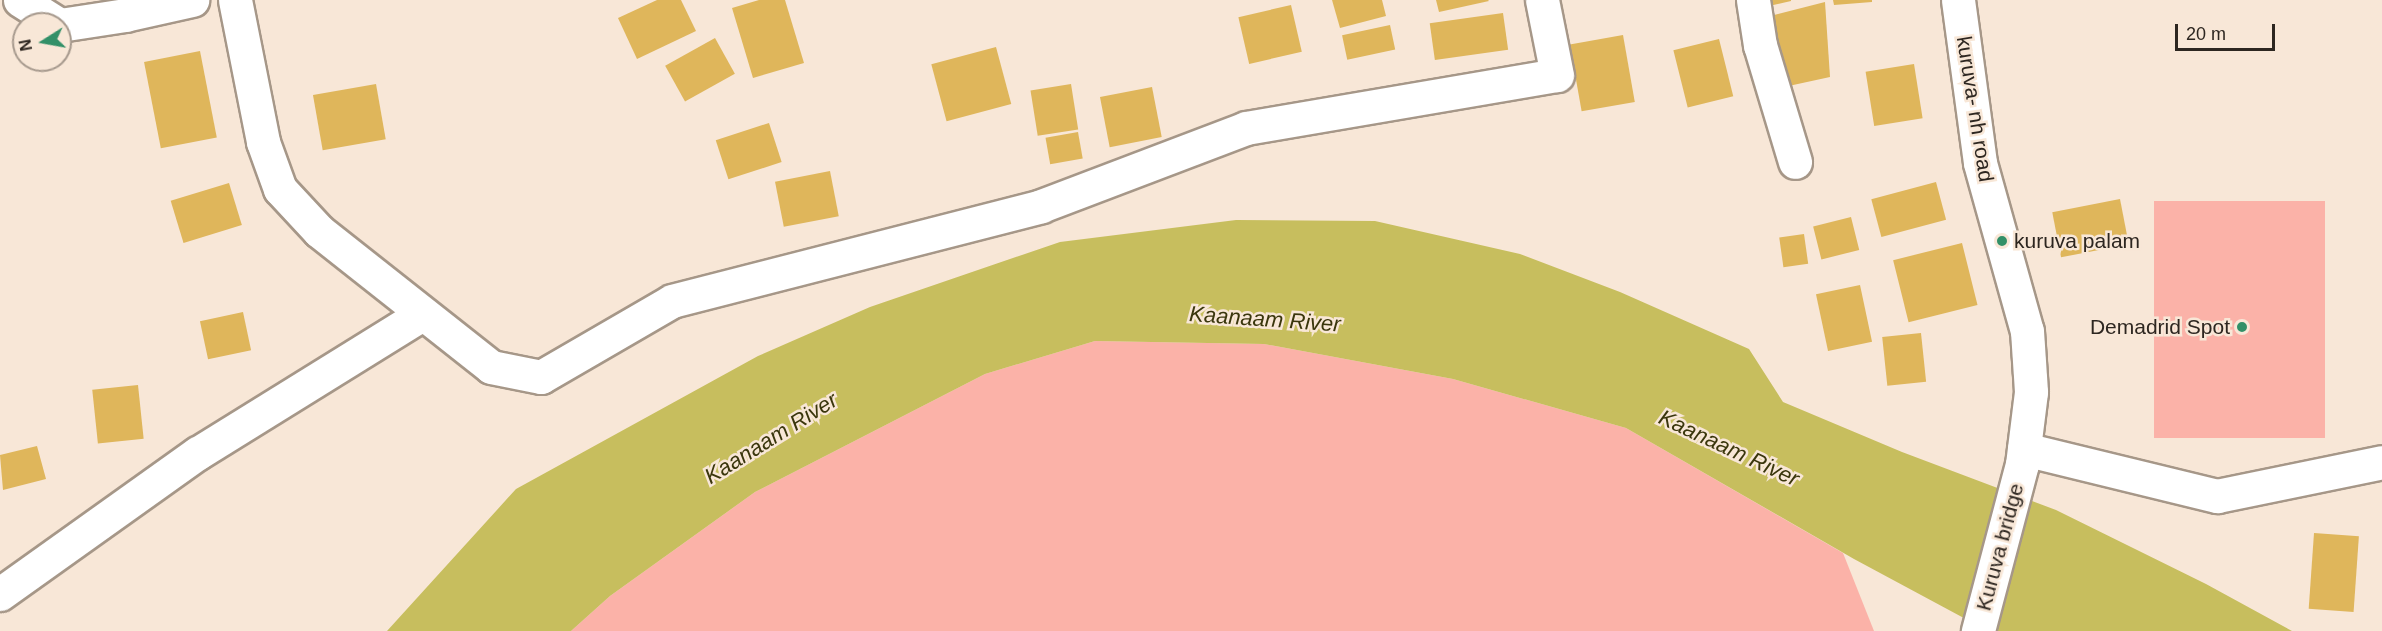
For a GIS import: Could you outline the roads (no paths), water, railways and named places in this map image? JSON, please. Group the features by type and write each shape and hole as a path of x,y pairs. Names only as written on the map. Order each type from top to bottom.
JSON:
{"street":[{"path":"20,0 39,12"},
{"path":"72,23 125,15 192,0"},
{"path":"235,0 263,142 280,189 319,231 491,366 541,378 672,301 1041,206 1246,128 1557,75 1542,0"},
{"path":"1753,0 1760,45 1795,162"},
{"name":"kuruva- nh road","path":"1958,0 1980,163 2027,332 2031,392 2023,456"},
{"path":"0,594 198,453 422,314"},
{"path":"2023,456 2217,496 2382,462"},
{"name":"Kuruva bridge","path":"1978,631 2023,456"}],"water":[{"name":"Kaanaam River","path":"1236,220 1375,221 1520,254 1620,292 1749,349 1783,402 1902,452 2056,510 2206,584 2292,631 1988,631 1854,559 1626,428 1453,379 1264,344 1095,341 985,374 755,492 610,596 571,631 387,631 516,489 758,356 870,307 1060,242"}],"place":[{"name":"kuruva palam","path":"2002,241"},
{"name":"Demadrid Spot","path":"2242,327"}]}
